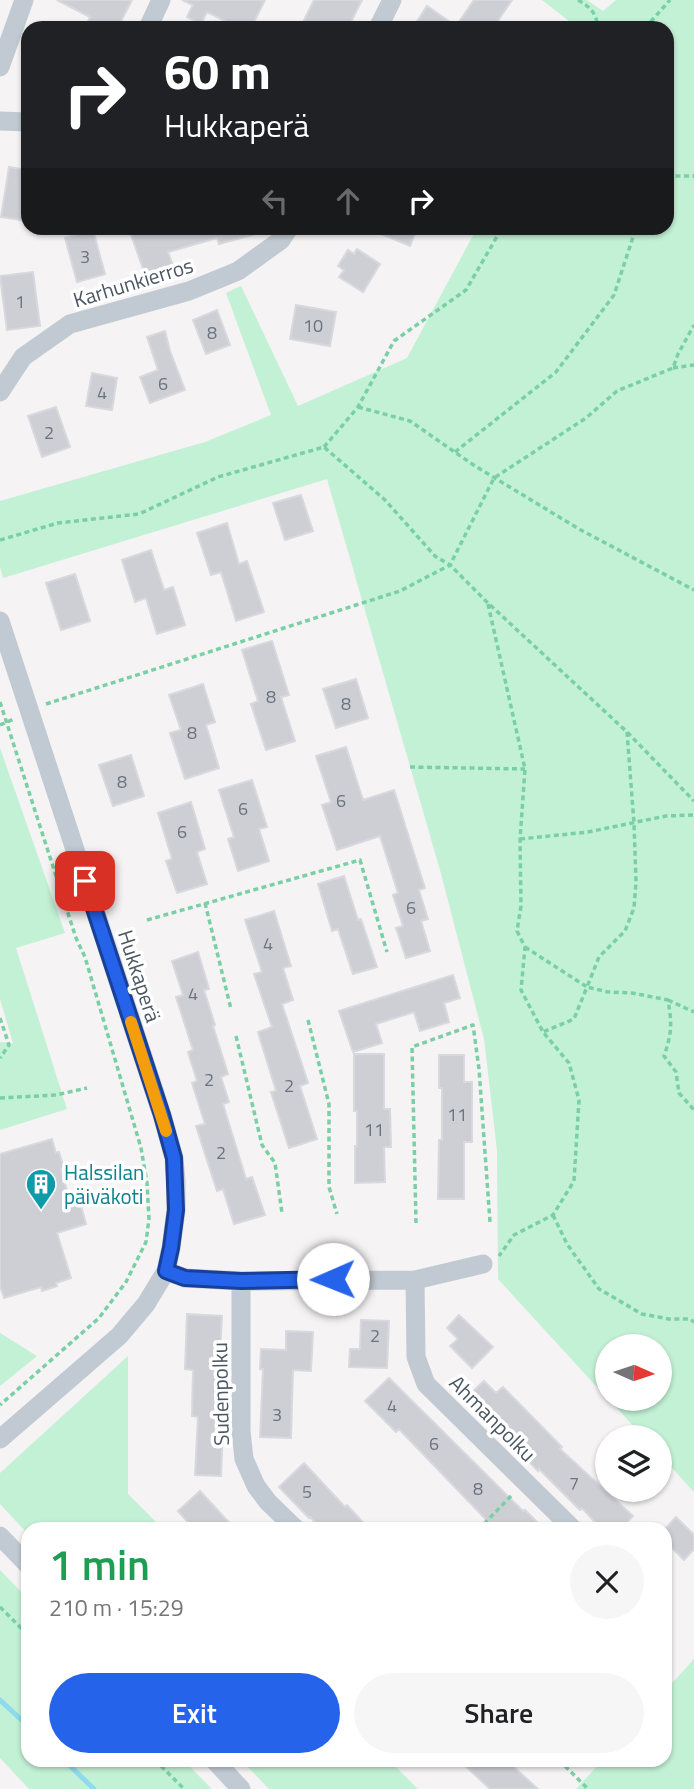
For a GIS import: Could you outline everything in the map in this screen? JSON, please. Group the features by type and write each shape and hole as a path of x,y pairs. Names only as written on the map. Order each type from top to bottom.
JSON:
{"street":[{"path":"0,67 24,0"},
{"path":"151,21 161,0"},
{"path":"382,21 392,0"},
{"path":"0,121 21,122"},
{"name":"Karhunkierros","path":"0,392 23,357 70,324 189,291 238,271 284,235"},
{"name":"Hukkaperä","path":"0,621 174,1158 176,1210 166,1271"},
{"path":"0,1439 119,1336 146,1304 166,1271 185,1278 241,1281 415,1280 483,1264"},
{"name":"Ahmanpolku","path":"415,1280 416,1357 426,1384 566,1522"},
{"name":"Sudenpolku","path":"241,1281 241,1431 244,1460 256,1486 289,1522"},
{"path":"0,1536 21,1558"},
{"path":"221,1767 241,1789"}],"path":[{"path":"578,0 591,7 597,21"},
{"path":"651,21 670,0"},
{"path":"674,176 694,176"},
{"path":"0,540 58,523 139,514 218,477 324,447 358,407 394,341 466,290 498,235"},
{"path":"455,452 556,372 614,295 634,235"},
{"path":"673,368 694,326"},
{"path":"0,725 29,709 400,591 450,565 494,478 586,418 617,391 673,368 694,365"},
{"path":"358,407 410,421 494,478 579,529 694,590"},
{"path":"324,447 385,500 435,556 450,565 627,732 694,801"},
{"path":"488,603 525,769 520,839 521,906 517,931 525,947 586,988 668,1000 694,1012"},
{"path":"0,702 76,937 85,957 121,1078 141,1148 147,1182 149,1219 146,1242 126,1282 99,1318 0,1405"},
{"path":"0,720 6,723"},
{"path":"543,1032 574,1019 599,957 625,932 634,908 634,823 627,732"},
{"path":"410,766 525,769"},
{"path":"520,839 588,832 666,816 694,815"},
{"path":"148,920 360,860 387,952"},
{"path":"205,903 231,1009"},
{"path":"483,1264 494,1263 514,1235 553,1215 574,1181 579,1100 569,1063 543,1032 521,990 525,947"},
{"path":"668,1000 671,1037 664,1056 676,1072 679,1093 694,1110"},
{"path":"0,1018 9,1045 0,1058"},
{"path":"309,1020 329,1104 329,1188 337,1214"},
{"path":"416,1223 412,1047 472,1025 480,1069 490,1222"},
{"path":"236,1036 262,1145 275,1163 282,1213"},
{"path":"0,1098 56,1094 88,1088"},
{"path":"553,1215 567,1244 599,1289 642,1314 669,1319 690,1319 694,1322"},
{"path":"486,1522 525,1482"},
{"path":"0,1607 21,1629"},
{"path":"162,1767 184,1789"},
{"path":"566,1767 588,1789"}],"green space":[{"path":"542,0 587,0 603,11 616,0 694,0 694,1492 672,1468 672,1425 632,1425 620,1411 672,1411 672,1334 595,1334 595,1385 498,1279 497,1150 484,1039 440,870 327,479 3,578 0,567 0,501 205,442 271,415 226,293 241,286 298,406 407,358 473,235 674,235 674,21 569,21"},
{"path":"0,748 65,933 16,948 67,1109 0,1130 0,1042 13,1043 0,999"},
{"path":"0,1333 37,1356 0,1386"},
{"path":"128,1356 128,1494 156,1522 21,1522 21,1526 0,1504 0,1473"},
{"path":"0,1570 21,1592 21,1767 190,1767 212,1789 29,1789 0,1758"},
{"path":"694,1659 694,1789 576,1789 596,1767 672,1767 672,1683"},
{"path":"248,1767 396,1767 418,1789 269,1789"}],"building":[{"path":"57,0 132,0 121,21 88,21 90,17"},
{"path":"182,0 265,0 254,21 225,21 207,12 202,21 195,21 187,17 193,5"},
{"path":"314,0 362,0 352,21 304,21"},
{"path":"474,0 512,0 498,21 459,21"},
{"path":"427,6 449,21 417,21"},
{"path":"9,167 21,169 21,220 1,217"},
{"path":"94,235 105,274 77,282 65,238"},
{"path":"131,235 252,235 219,244 217,238 168,252 175,271 147,280"},
{"path":"384,235 414,235 410,246"},
{"path":"357,249 380,264 363,292 339,277 344,270 338,266 348,250 354,254"},
{"path":"33,272 40,326 7,330 0,276"},
{"path":"296,305 336,312 330,346 290,339"},
{"path":"217,310 230,345 206,354 193,320"},
{"path":"165,331 185,390 150,403 140,377 158,370 147,337"},
{"path":"92,373 117,378 112,410 86,406"},
{"path":"56,407 70,447 42,457 28,416"},
{"path":"301,495 313,531 285,540 273,503"},
{"path":"227,523 239,564 247,561 264,612 236,621 221,572 211,575 197,533"},
{"path":"151,550 164,590 173,587 185,625 157,634 146,598 135,602 122,560"},
{"path":"75,574 90,621 61,630 46,583"},
{"path":"272,641 289,695 281,697 295,741 266,750 251,704 258,701 242,650"},
{"path":"356,679 368,718 336,728 323,689"},
{"path":"203,684 215,722 206,725 219,768 185,779 170,733 181,730 169,695"},
{"path":"346,747 363,800 394,790 425,888 419,890 428,919 421,921 430,951 406,958 396,928 403,926 393,895 398,893 380,836 337,850 322,805 331,802 316,756"},
{"path":"131,755 144,796 113,806 99,765"},
{"path":"252,780 267,827 259,829 269,861 238,871 228,839 234,837 219,790"},
{"path":"191,802 205,849 197,852 207,884 177,893 166,861 172,859 158,813"},
{"path":"344,876 377,967 353,974 338,929 332,931 318,884"},
{"path":"274,911 291,966 283,968 293,1000 282,1004 308,1083 300,1086 317,1139 289,1148 271,1092 276,1091 258,1032 272,1027 254,974 262,972 245,920"},
{"path":"198,952 209,989 204,990 228,1074 221,1077 229,1102 223,1104 246,1179 252,1177 265,1215 234,1224 223,1189 217,1191 196,1126 205,1124 192,1083 197,1081 188,1052 193,1050 176,997 183,995 172,961"},
{"path":"453,975 460,998 444,1003 449,1022 420,1031 414,1012 376,1024 382,1043 353,1052 339,1011"},
{"path":"354,1054 384,1054 384,1109 390,1109 391,1147 384,1147 385,1182 355,1183 357,1111 354,1111"},
{"path":"439,1055 464,1055 464,1082 472,1082 472,1142 464,1142 464,1199 438,1199 439,1140 442,1140"},
{"name":"Halssilan päiväkoti","path":"52,1139 64,1168 61,1169 69,1198 78,1195 86,1224 57,1233 71,1278 42,1291 41,1287 4,1298 0,1286 0,1154"},
{"path":"187,1314 222,1316 219,1372 223,1373 221,1476 195,1475 198,1417 192,1416 193,1370 185,1369"},
{"path":"459,1315 493,1347 472,1368 450,1346 458,1339 447,1328"},
{"path":"361,1320 389,1321 387,1368 349,1367 350,1349 360,1349"},
{"path":"286,1331 313,1332 311,1371 293,1370 291,1438 260,1437 263,1369 260,1369 261,1349 286,1350"},
{"path":"389,1378 537,1522 488,1522 399,1429 396,1432 365,1401"},
{"path":"484,1381 496,1393 503,1387 562,1447 560,1449 595,1481 595,1502 618,1502 633,1516 627,1522 595,1522 539,1469 538,1471 467,1397"},
{"path":"304,1463 363,1522 315,1522 279,1487"},
{"path":"200,1491 229,1522 188,1522 178,1511"},
{"path":"676,1517 694,1535 694,1549 684,1560 672,1548 671,1522"},
{"path":"466,1767 514,1767 538,1789 490,1789"}],"waterway":[{"path":"0,1700 21,1720"},
{"path":"71,1767 94,1789"}],"slow traffic":[{"path":"131,1022 166,1131"}],"place":[{"name":"Halssilan päiväkoti","path":"41,1211"}],"route":[{"path":"85,881 174,1158 176,1210 166,1271 185,1278 241,1281 333,1279"}]}
